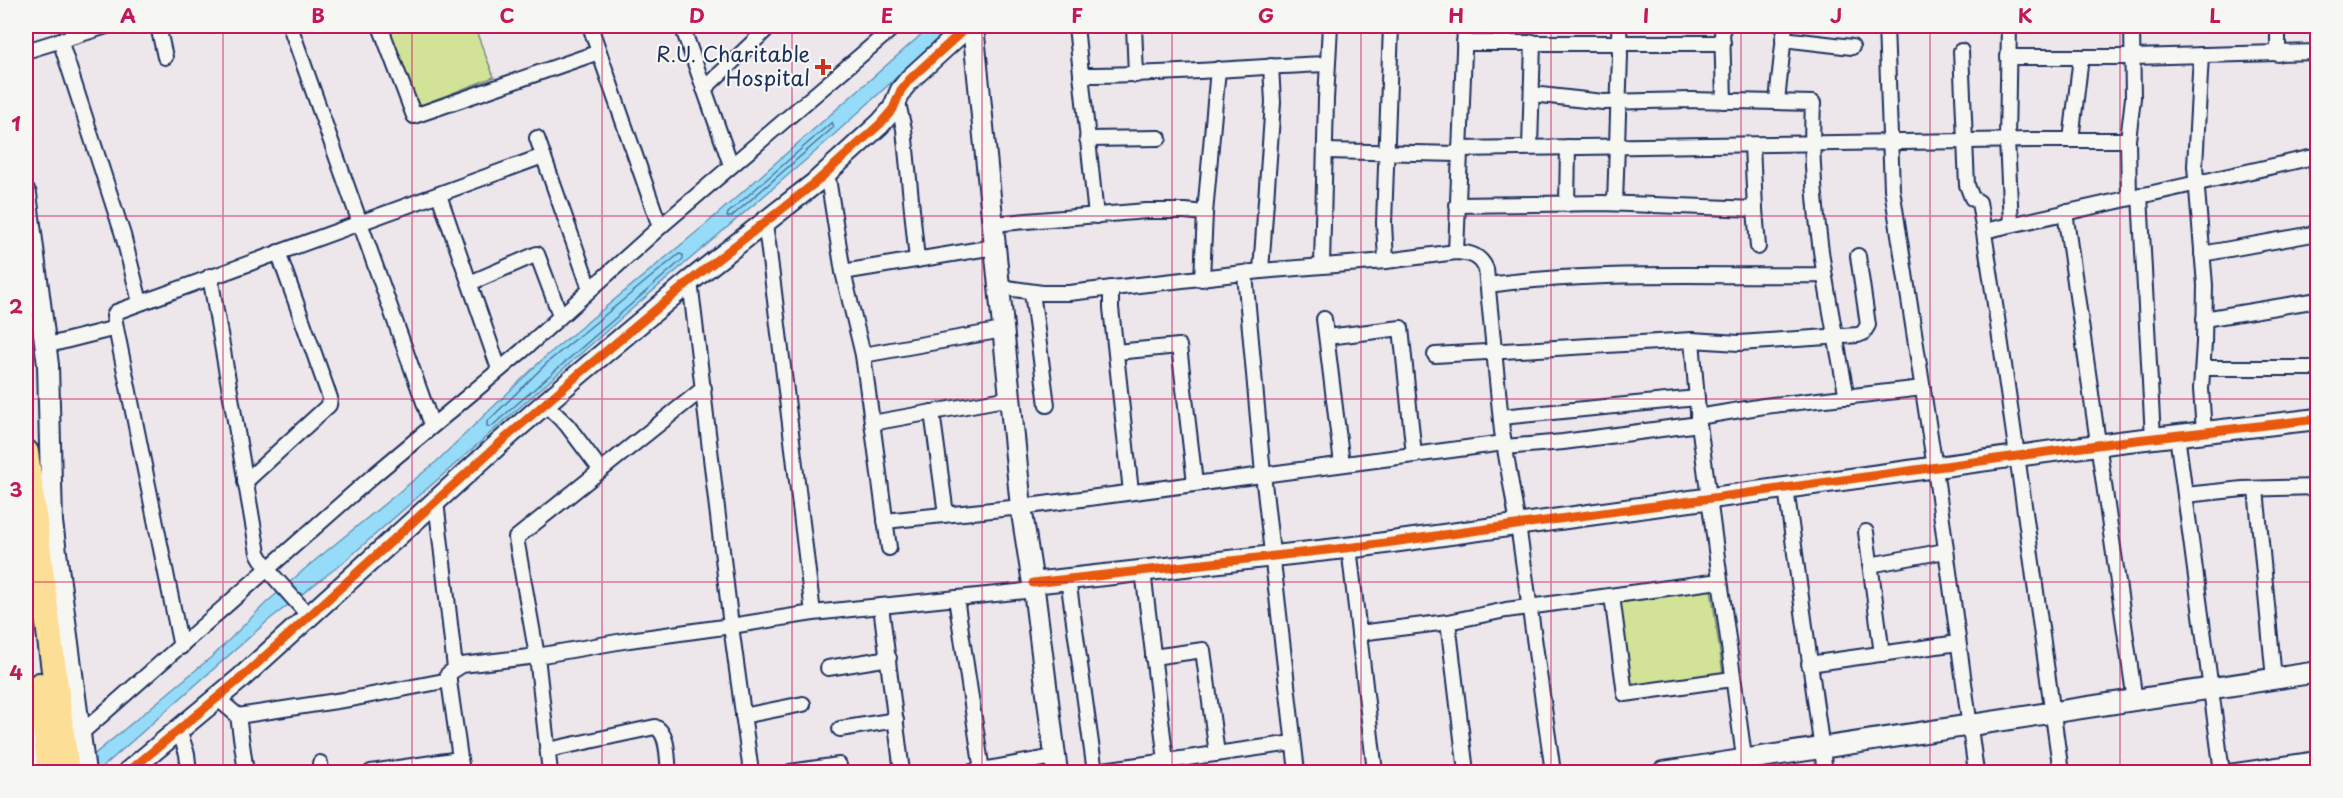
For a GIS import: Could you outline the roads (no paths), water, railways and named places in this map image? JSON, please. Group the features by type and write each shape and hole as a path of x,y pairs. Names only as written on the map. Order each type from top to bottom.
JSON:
{"highway":[{"path":"26,452 79,769"},
{"path":"26,563 50,772"}],"street":[{"path":"26,51 62,35 107,26"},
{"path":"158,26 165,57"},
{"path":"290,26 432,425"},
{"path":"380,26 414,116 599,52"},
{"path":"590,26 660,227"},
{"path":"682,26 731,165"},
{"path":"79,735 731,165 895,26"},
{"path":"1076,26 1096,216"},
{"path":"1134,26 1136,75"},
{"path":"1322,266 1330,26"},
{"path":"1386,261 1384,223 1391,26"},
{"path":"1456,252 1465,26"},
{"path":"1615,204 1619,26"},
{"path":"1722,26 1724,101"},
{"path":"1886,26 1892,189 1935,468 1977,772"},
{"path":"2009,26 2007,141 2011,224"},
{"path":"2132,26 2133,98 2128,140 2135,197 2153,438"},
{"path":"2278,26 2278,54"},
{"path":"704,89 766,27"},
{"path":"128,772 217,698 304,610 436,501 545,404 690,281 827,172 893,109 910,79 974,27"},
{"path":"956,598 976,772 1055,765 1034,586 1022,507 994,247 974,27"},
{"path":"1777,101 1784,32 1852,47"},
{"path":"62,35 123,235 140,302"},
{"path":"1464,43 1619,41 1723,43"},
{"path":"1530,147 1533,42"},
{"path":"1960,51 1967,185 1972,198 1979,201 1984,231 2018,457 2061,772"},
{"path":"2008,57 2133,57 2318,52"},
{"path":"2201,55 2195,166 2202,254 2204,319 2201,389 2204,432"},
{"path":"2071,140 2081,57"},
{"path":"1080,75 1136,75 1328,64"},
{"path":"1261,271 1273,102 1271,66"},
{"path":"1203,279 1205,213 1218,69"},
{"path":"1532,94 1617,102 1691,100 1813,103 1811,144 1824,275 1847,397"},
{"path":"897,99 904,129 917,260"},
{"path":"537,138 590,289"},
{"path":"1087,139 1159,138"},
{"path":"1325,151 1386,152 1530,147 2128,140"},
{"path":"1752,145 1758,247"},
{"path":"1567,204 1568,147"},
{"path":"181,647 116,328 114,316 116,312 543,156"},
{"path":"1984,231 2317,156 2318,176"},
{"path":"827,172 843,272 863,355 889,548"},
{"path":"26,194 50,400 49,475 52,522 79,735 79,769"},
{"path":"439,195 500,369"},
{"path":"1457,205 1615,204 1755,209"},
{"path":"992,224 1146,211 1185,210 1205,213"},
{"path":"2065,212 2135,701"},
{"path":"764,221 813,613"},
{"path":"2202,254 2318,233"},
{"path":"843,272 994,247"},
{"path":"245,482 329,405 330,398 278,252"},
{"path":"1000,287 1060,294 1456,252 1478,257 1484,265 1488,285 1501,417 1553,772"},
{"path":"470,283 537,254 560,315"},
{"path":"1435,355 1692,340 1739,343 1858,335 1867,329 1868,325 1858,256"},
{"path":"1245,274 1263,474 1297,772"},
{"path":"1488,285 1523,280 1603,276 1824,275"},
{"path":"210,276 258,553 268,570 304,610"},
{"path":"690,281 731,626 751,772"},
{"path":"1111,288 1131,492"},
{"path":"1032,292 1047,405"},
{"path":"2204,319 2318,300"},
{"path":"1324,319 1342,464"},
{"path":"45,346 116,328"},
{"path":"1327,337 1401,328 1414,455"},
{"path":"863,355 1003,330"},
{"path":"1692,340 1699,421 1745,766"},
{"path":"1116,352 1179,346 1195,483"},
{"path":"2203,368 2318,369"},
{"path":"550,772 537,656 516,538 704,388"},
{"path":"885,521 1022,507 1414,455 1505,445 1563,442 1699,421 1764,406 1923,388"},
{"path":"872,423 1011,398"},
{"path":"1501,417 1697,398"},
{"path":"545,404 567,425 600,469"},
{"path":"932,412 946,514"},
{"path":"238,716 356,698 452,674 462,665 537,656 813,613 956,598 1068,579 1272,557 2153,438 2318,419"},
{"path":"2177,435 2222,772"},
{"path":"2185,495 2318,487"},
{"path":"1786,488 1825,772"},
{"path":"2256,489 2274,679"},
{"path":"371,772 461,766 436,501"},
{"path":"1866,532 1882,654"},
{"path":"1349,547 1375,772"},
{"path":"1870,565 1946,551"},
{"path":"1143,571 1166,761"},
{"path":"1068,579 1093,772 1293,743"},
{"path":"1359,633 1448,622 1530,607 1719,581"},
{"path":"1612,596 1624,694 1732,679"},
{"path":"881,606 902,772"},
{"path":"1448,622 1466,772"},
{"path":"1809,664 1958,643"},
{"path":"1153,657 1203,650 1216,754"},
{"path":"828,668 889,658"},
{"path":"1663,772 1745,766 1820,748 2318,672"},
{"path":"217,698 238,716 246,772"},
{"path":"743,716 803,704"},
{"path":"26,716 33,772"},
{"path":"840,729 896,720"},
{"path":"548,750 655,727 660,729 664,735 669,772"},
{"path":"179,730 187,754 189,772"},
{"path":"2229,772 2318,759"},
{"path":"790,772 839,765"}],"water":[{"path":"931,26 953,26 815,152 619,320 345,561 270,619 97,772 73,772 215,654 266,603 307,567 436,462 545,357 705,225"}],"place":[{"name":"R.U. Charitable Hospital","path":"823,67"}]}
